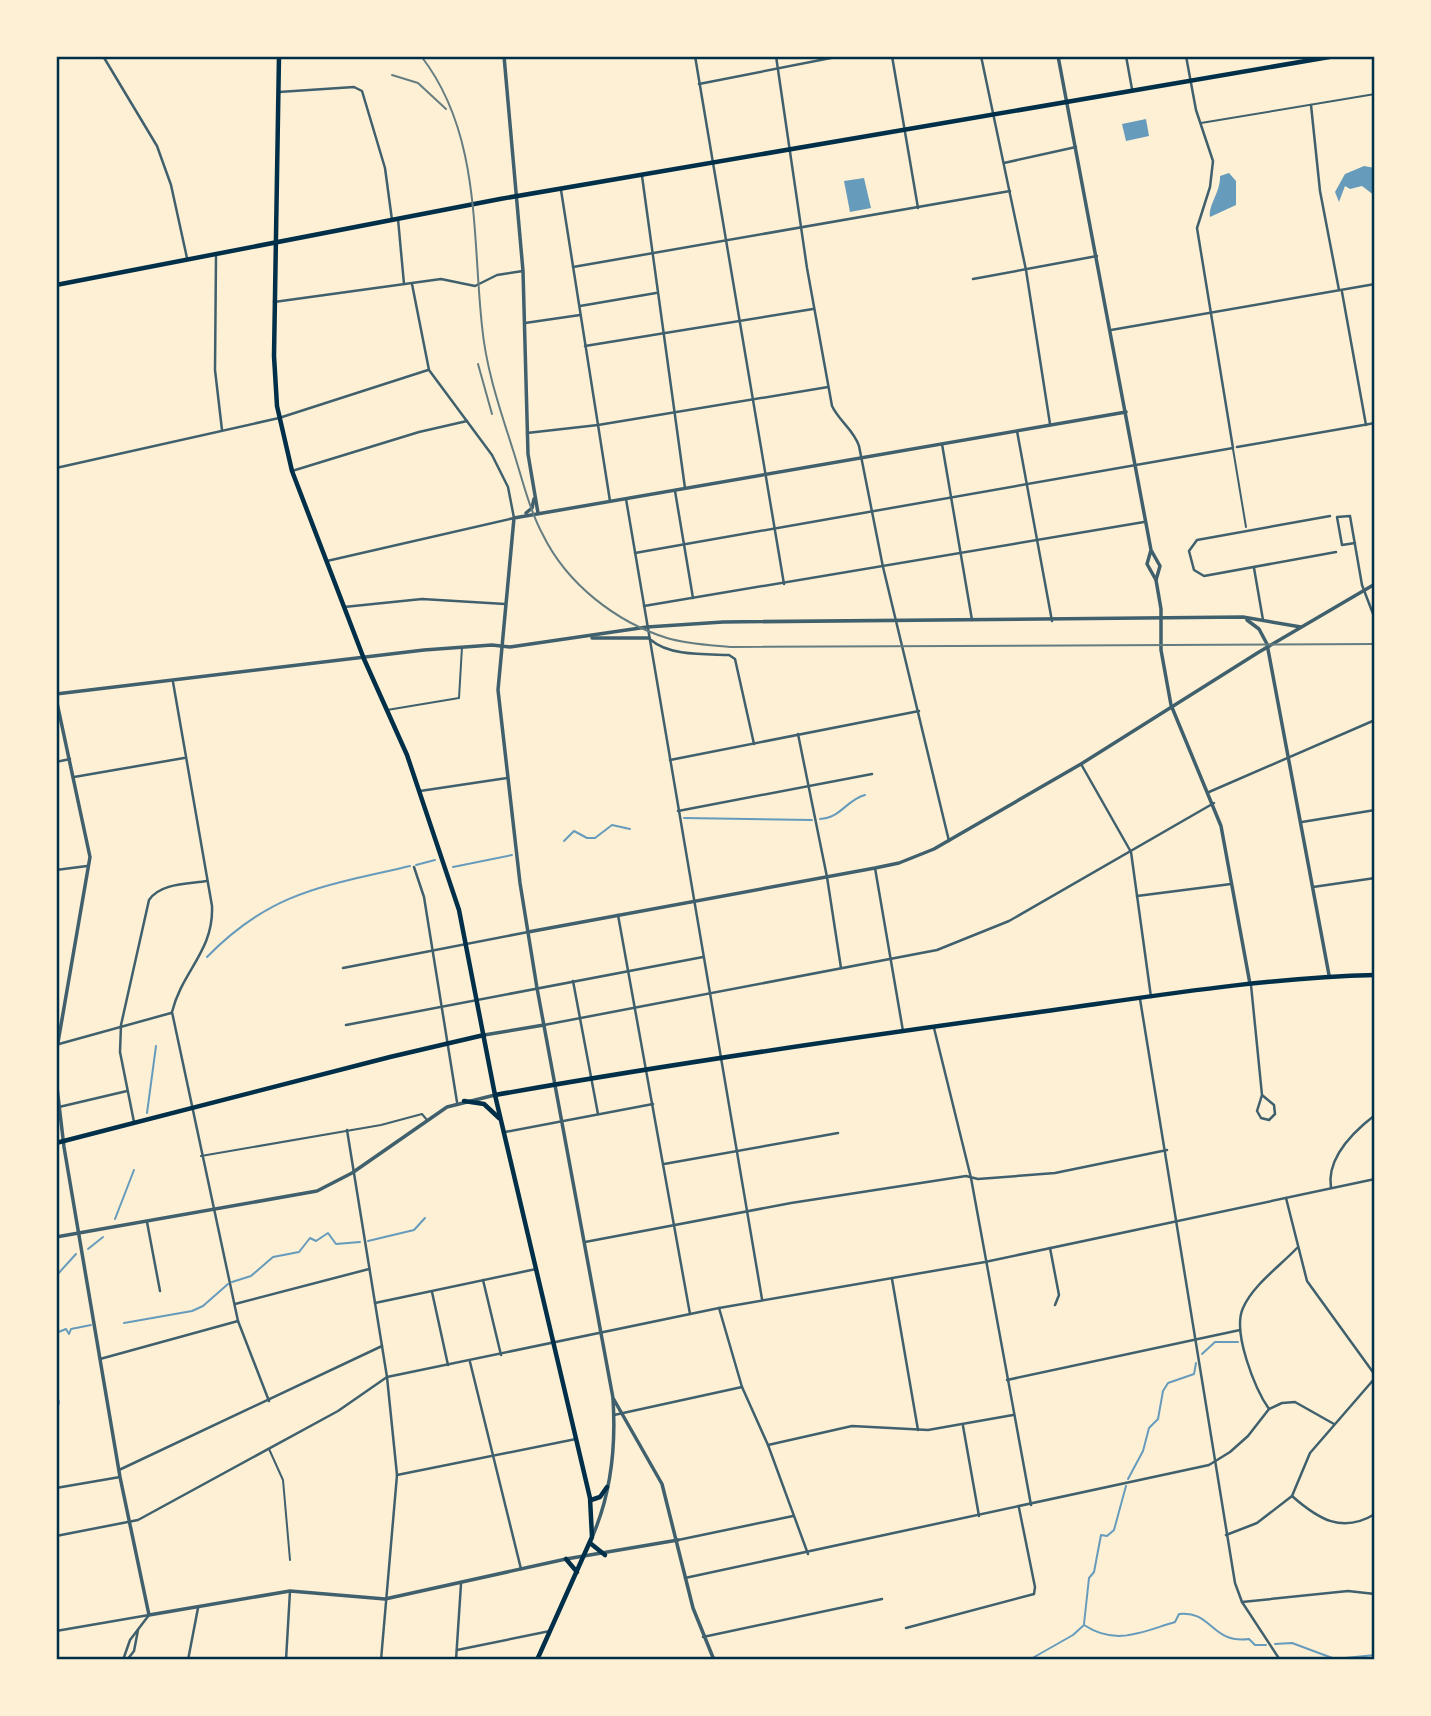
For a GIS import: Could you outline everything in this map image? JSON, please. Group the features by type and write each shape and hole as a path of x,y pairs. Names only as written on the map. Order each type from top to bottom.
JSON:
{"main road":[{"path":"279,56 274,302 274,377 279,418 292,471 364,659 421,791 467,944 503,1132 591,1500 591,1540 537,1660"},
{"path":"56,285 216,257 517,196 1335,56"},
{"path":"495,1096 721,1056 1250,984 1329,975 1375,975"},
{"path":"56,1143 484,1035"},
{"path":"461,1102 484,1104 501,1122"},
{"path":"591,1500 600,1497 607,1488"},
{"path":"591,1540 605,1555"},
{"path":"566,1559 577,1572"}],"street":[{"path":"103,56 157,146 171,186 188,261"},
{"path":"504,56 523,271 527,433 538,513"},
{"path":"695,56 773,528 785,584"},
{"path":"776,56 788,148 832,406 838,418 856,436 883,567 898,620 949,841"},
{"path":"699,84 841,56"},
{"path":"892,56 918,208"},
{"path":"981,56 1026,270 1050,425"},
{"path":"1058,56 1151,550 1160,566 1156,580"},
{"path":"1126,56 1132,89"},
{"path":"1186,56 1213,161 1210,187 1197,222 1235,447"},
{"path":"279,92 354,87 362,91 384,168 404,284"},
{"path":"1311,105 1320,191 1366,425"},
{"path":"1004,163 1076,148"},
{"path":"641,174 685,488"},
{"path":"560,189 610,501"},
{"path":"573,267 1010,191"},
{"path":"973,279 1097,256"},
{"path":"216,257 215,367 222,430"},
{"path":"274,302 448,279 475,286 497,275 523,271"},
{"path":"412,284 429,370 468,421 504,479 514,518 498,695 507,778 527,932 613,1398 614,1415 607,1488 591,1540"},
{"path":"1111,330 1375,284"},
{"path":"579,306 656,293"},
{"path":"585,346 815,308"},
{"path":"525,323 580,315"},
{"path":"56,468 279,418 429,370"},
{"path":"527,433 598,425 829,387"},
{"path":"327,561 523,515 1126,412"},
{"path":"292,471 419,432 468,421"},
{"path":"635,553 1375,423"},
{"path":"1017,431 1052,621"},
{"path":"942,444 972,620"},
{"path":"675,490 693,598"},
{"path":"523,515 532,508 534,497"},
{"path":"626,499 762,1299"},
{"path":"1355,543 1342,545 1337,517 1350,515 1364,591 1375,619"},
{"path":"1330,516 1197,540 1189,551 1191,567 1204,576 1336,552"},
{"path":"644,606 1146,522"},
{"path":"1151,550 1147,564 1156,580 1161,618 1161,650 1171,705 1214,803 1233,884 1250,984 1262,1095 1257,1111 1261,1118 1269,1120 1275,1114 1274,1105 1262,1095"},
{"path":"1254,568 1263,621"},
{"path":"343,968 875,868 914,858 949,841 1081,764 1171,705 1375,584"},
{"path":"344,607 422,599 505,604"},
{"path":"579,639 647,627 769,621 1052,621 1243,617 1301,628"},
{"path":"1243,617 1270,641 1281,639"},
{"path":"1259,629 1267,647 1329,975"},
{"path":"56,1054 90,866 56,696 463,646 649,638 656,645 686,652 729,655 735,659 754,744"},
{"path":"173,682 208,881 213,926 208,942 179,991 172,1012 238,1321 269,1401"},
{"path":"670,760 919,711"},
{"path":"1209,792 1375,720"},
{"path":"798,734 827,877 841,969"},
{"path":"74,777 186,758"},
{"path":"56,762 70,759"},
{"path":"1081,764 1130,852 1151,997"},
{"path":"678,811 872,774"},
{"path":"421,791 507,778"},
{"path":"484,1035 937,950 979,935 1214,803"},
{"path":"1302,822 1375,810"},
{"path":"56,870 90,866"},
{"path":"414,867 424,897 440,1007 461,1102"},
{"path":"875,868 904,1031"},
{"path":"1313,887 1375,878"},
{"path":"134,1122 120,1052 121,1025 149,900 154,892 162,888 208,881"},
{"path":"1137,896 1233,884"},
{"path":"618,915 691,1314"},
{"path":"346,1025 704,957"},
{"path":"573,981 598,1114"},
{"path":"1140,999 1167,1150 1226,1535 1242,1602 1280,1660"},
{"path":"56,1045 172,1012"},
{"path":"934,1027 971,1178 1031,1505"},
{"path":"56,1080 120,1478 149,1615 130,1640 125,1660"},
{"path":"59,1107 127,1091"},
{"path":"56,1237 309,1193 352,1173 427,1120 461,1102 495,1096"},
{"path":"503,1132 653,1104"},
{"path":"1331,1188 1329,1177 1334,1158 1375,1115"},
{"path":"347,1130 387,1377 397,1475 381,1660"},
{"path":"664,1164 838,1133"},
{"path":"585,1242 748,1211 971,1178 1055,1173 1167,1150"},
{"path":"56,1536 129,1522 338,1411 387,1377 762,1299 985,1262 1375,1179"},
{"path":"1226,1535 1257,1523 1292,1496 1304,1462 1375,1376 1307,1281 1286,1198"},
{"path":"147,1222 160,1291"},
{"path":"1050,1248 1059,1295 1055,1305"},
{"path":"1269,1409 1261,1397 1250,1368 1240,1330 1240,1315 1249,1298 1298,1248"},
{"path":"235,1304 369,1269"},
{"path":"375,1303 536,1269"},
{"path":"892,1279 918,1430"},
{"path":"483,1280 501,1355"},
{"path":"432,1292 448,1365"},
{"path":"719,1308 742,1387 768,1445 808,1554"},
{"path":"100,1360 238,1321"},
{"path":"1007,1380 1240,1330"},
{"path":"119,1470 382,1346"},
{"path":"469,1361 495,1455 521,1569"},
{"path":"614,1415 742,1387"},
{"path":"613,1398 662,1484 678,1540 685,1578 703,1637 714,1660"},
{"path":"685,1578 1019,1508 1214,1462 1248,1436 1269,1409 1295,1402 1334,1424"},
{"path":"768,1445 852,1426 918,1430 1013,1415"},
{"path":"962,1425 979,1516"},
{"path":"397,1475 577,1439"},
{"path":"56,1488 120,1478"},
{"path":"1292,1496 1326,1521 1347,1524 1375,1514"},
{"path":"906,1628 1034,1594 1035,1587 1019,1508"},
{"path":"56,1631 290,1591 385,1599 566,1559 605,1555 793,1516"},
{"path":"456,1660 461,1584"},
{"path":"286,1660 290,1591"},
{"path":"1242,1602 1348,1591 1375,1594"},
{"path":"703,1637 881,1599"},
{"path":"188,1660 198,1607"},
{"path":"125,1660 134,1651 138,1630"},
{"path":"457,1650 550,1631"},
{"path":"1369,1660 1375,1659"}],"lane":[{"path":"1201,122 1375,94"},
{"path":"1235,447 1246,527"},
{"path":"387,710 459,698 463,646"},
{"path":"201,1156 422,1114 427,1120"},
{"path":"269,1448 284,1480 290,1560"}],"water":[{"path":"1146,119 1149,136 1126,141 1122,124"},
{"path":"1364,166 1375,168 1375,196 1362,186 1350,189 1345,186 1339,202 1335,192 1345,174"},
{"path":"1229,173 1236,181 1236,205 1210,217 1220,176"},
{"path":"864,178 871,208 850,212 844,181"}],"waterway":[{"path":"820,819 833,816 858,797 865,795"},
{"path":"684,818 812,820"},
{"path":"564,841 574,831 587,838 595,838 612,825 630,829"},
{"path":"453,867 512,855"},
{"path":"416,865 435,860"},
{"path":"207,957 231,935 277,904 325,886 410,866"},
{"path":"147,1113 156,1046"},
{"path":"115,1219 134,1170"},
{"path":"368,1241 414,1230 425,1218"},
{"path":"232,1282 251,1276 273,1257 299,1252 310,1238 316,1241 328,1233 336,1244 360,1242"},
{"path":"88,1249 103,1237"},
{"path":"56,1276 76,1254"},
{"path":"124,1323 192,1311 203,1306 228,1284"},
{"path":"56,1333 66,1329 69,1334 71,1329 91,1325"},
{"path":"1202,1354 1215,1342 1238,1342"},
{"path":"1128,1479 1143,1451 1149,1428 1158,1419 1163,1391 1168,1383 1194,1374 1196,1363"},
{"path":"56,1393 59,1402 56,1415"},
{"path":"1084,1624 1089,1578 1094,1572 1101,1535 1107,1536 1114,1530 1126,1486"},
{"path":"1029,1660 1073,1635 1084,1625 1107,1635 1129,1635 1175,1622 1179,1614 1199,1617 1227,1637 1249,1639 1255,1645 1266,1645"},
{"path":"1275,1644 1292,1643 1335,1659 1375,1655"}],"railway":[{"path":"421,56 440,86 464,151 474,220 487,358 530,504 543,535 565,570 595,599 629,622 667,638 730,647 1375,644"},
{"path":"392,75 418,83 446,109"},
{"path":"478,364 492,414"}]}
